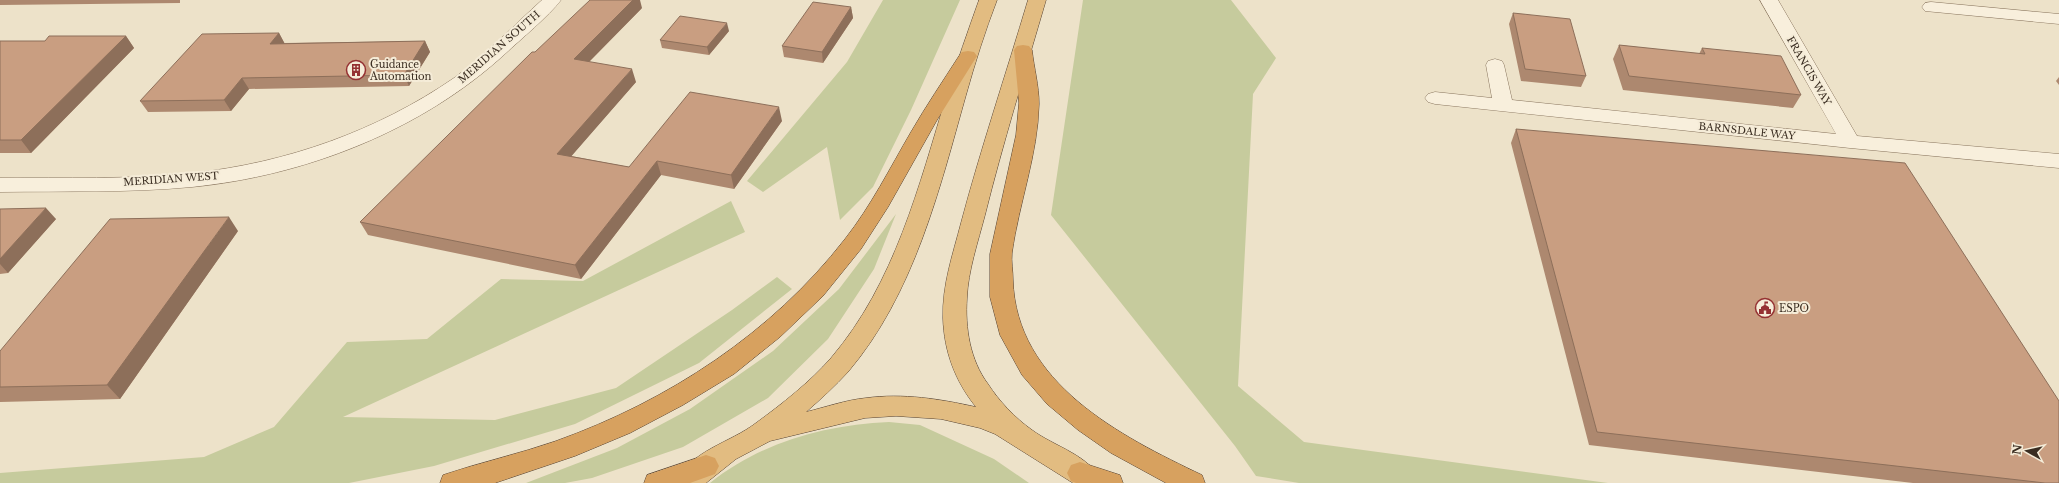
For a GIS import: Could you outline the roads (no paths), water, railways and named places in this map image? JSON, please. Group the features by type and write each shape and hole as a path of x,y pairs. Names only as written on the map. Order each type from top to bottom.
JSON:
{"highway":[{"path":"657,483 697,474 727,451 764,432 807,396 840,364 858,340 888,293 915,232 968,56 988,0"},
{"path":"1026,440 995,412 972,382 963,364 954,326 956,288 973,217 1037,0"},
{"path":"1023,50 1028,103 1026,135 1001,254 1000,291 1008,325 1027,361 1038,376 1071,412 1106,437 1192,483"},
{"path":"453,483 562,452 643,414 690,389 726,366 782,322 829,274 853,244 882,200 929,117 968,56"},
{"path":"764,432 865,408 896,406 923,407 962,413 1004,427 1085,478 1110,483"}],"street":[{"name":"MERIDIAN SOUTH","path":"360,137 419,108 463,80 552,0"},
{"name":"FRANCIS WAY","path":"1770,0 1850,142"},
{"path":"1931,7 2059,19"},
{"path":"1495,65 1503,104"},
{"name":"BARNSDALE WAY","path":"1435,98 1503,104 1850,142 2059,161"},
{"name":"MERIDIAN WEST","path":"0,185 154,182 218,177 320,153 360,137"}],"place":[{"name":"Guidance Automation","path":"356,70"},
{"name":"ESPO","path":"1765,308"}]}
